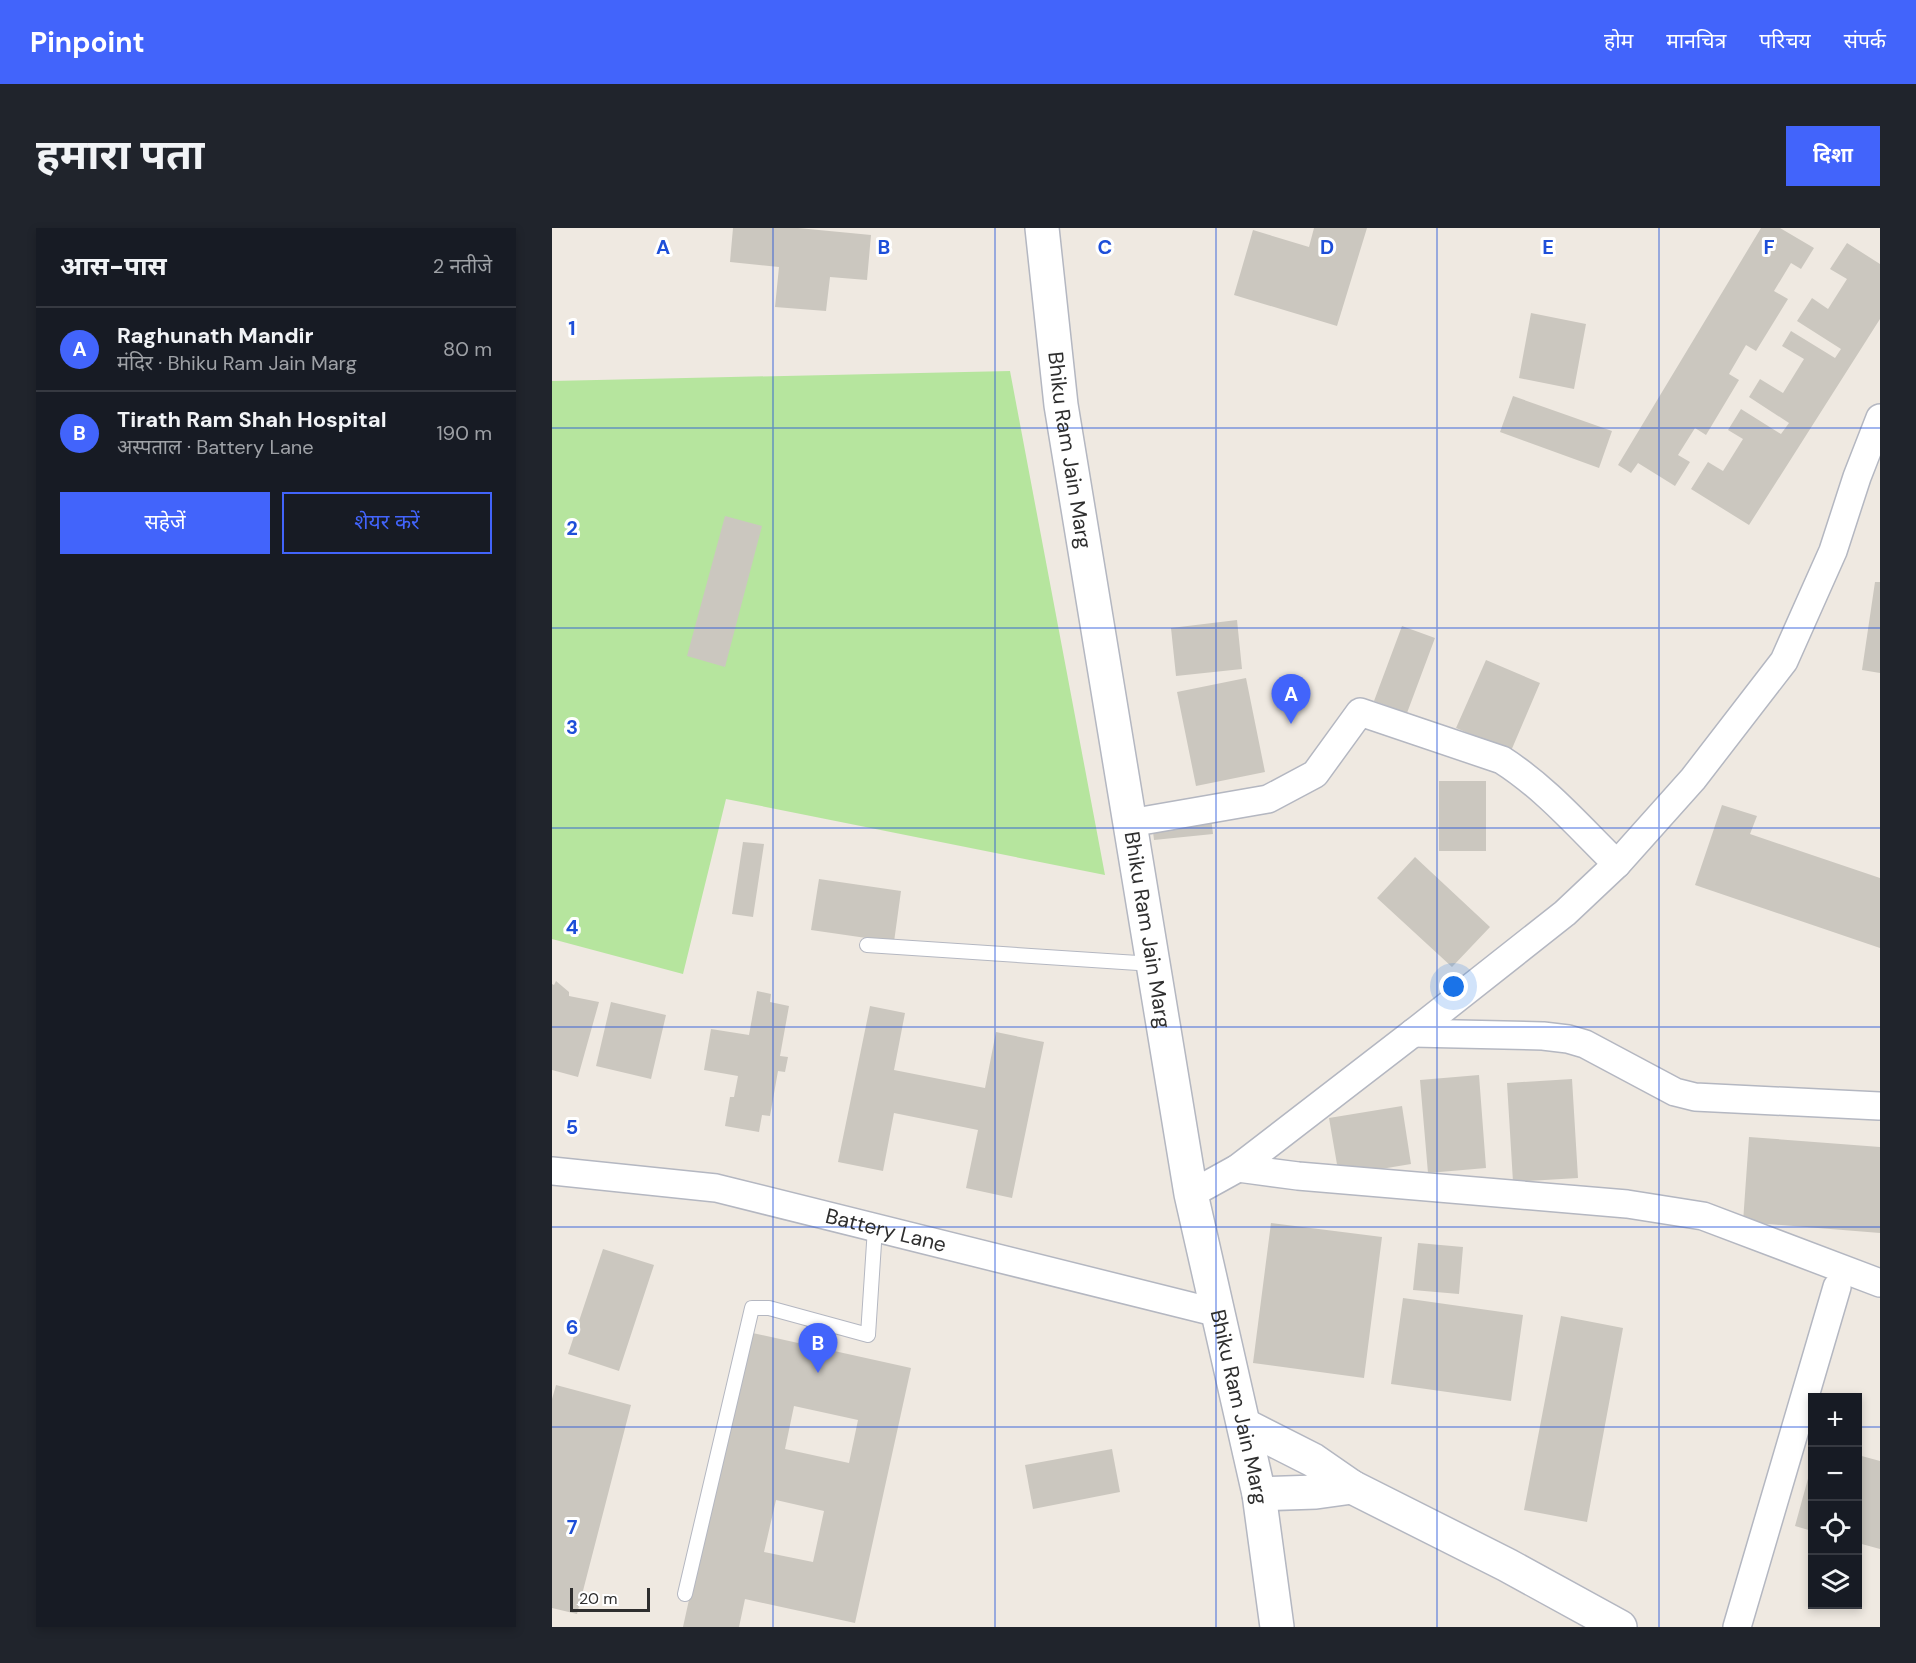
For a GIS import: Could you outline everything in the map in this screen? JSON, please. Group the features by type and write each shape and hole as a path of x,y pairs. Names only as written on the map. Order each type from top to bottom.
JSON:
{"street":[{"name":"Bhiku Ram Jain Marg","path":"1042,228 1061,405 1191,1194 1259,1494 1277,1627"},
{"path":"1191,1194 1238,1167 1413,1033 1564,913 1617,864 1693,779 1784,661 1833,551 1857,477 1880,418"},
{"path":"1130,823 1268,799 1315,774 1360,712 1502,760 1542,790 1617,864"},
{"path":"1413,1033 1543,1036 1568,1039 1585,1044 1675,1092 1695,1097 1879,1106"},
{"path":"1238,1167 1298,1176 1627,1204 1683,1212 1720,1222 1880,1283"},
{"name":"Battery Lane","path":"552,1170 716,1188 1218,1313"},
{"path":"1737,1627 1837,1287"},
{"path":"1244,1425 1313,1461 1352,1487 1507,1565 1620,1627"},
{"path":"1259,1494 1316,1492 1352,1487"}],"lane":[{"path":"867,945 1153,964"},
{"path":"685,1594 752,1308 770,1308 868,1335 875,1228"}],"green space":[{"path":"1010,371 1105,875 726,799 683,974 552,939 552,381"}],"building":[{"path":"733,228 798,228 871,235 867,280 830,277 826,311 775,307 779,267 730,262"},
{"path":"1314,228 1367,228 1337,326 1234,295 1253,230 1309,247"},
{"path":"1761,228 1780,228 1814,248 1801,269 1791,263 1774,291 1788,299 1756,351 1746,345 1729,374 1739,380 1706,435 1695,428 1678,455 1690,462 1675,486 1638,463 1631,473 1618,465"},
{"path":"1847,243 1880,264 1880,319 1749,525 1691,489 1708,462 1723,471 1743,439 1728,430 1741,409 1781,434 1789,423 1749,397 1760,379 1783,393 1804,359 1782,346 1791,331 1835,358 1841,349 1797,321 1812,298 1828,309 1847,279 1830,269"},
{"path":"1531,313 1586,324 1574,389 1519,378"},
{"path":"1513,396 1612,431 1599,468 1500,432"},
{"path":"725,516 762,526 725,667 687,656"},
{"path":"1875,582 1880,582 1880,673 1862,670"},
{"path":"1237,620 1242,669 1176,676 1171,628"},
{"path":"1402,626 1435,638 1407,713 1374,701"},
{"path":"1486,660 1540,683 1511,751 1456,728"},
{"path":"1246,678 1265,772 1196,786 1177,692"},
{"path":"1439,781 1486,781 1486,851 1439,851"},
{"path":"1722,805 1757,816 1750,834 1880,878 1880,948 1695,885"},
{"path":"1211,817 1213,834 1154,840 1152,823"},
{"path":"743,842 764,844 753,917 732,914"},
{"path":"1415,857 1490,927 1452,967 1377,898"},
{"path":"819,879 901,891 894,942 811,930"},
{"path":"556,981 569,992 569,996 599,1002 578,1077 552,1070 552,984 554,985"},
{"path":"757,991 771,994 770,1002 789,1006 780,1056 788,1057 785,1072 778,1071 770,1116 762,1115 759,1132 725,1126 730,1097 734,1097 738,1076 704,1070 711,1029 749,1035"},
{"path":"611,1002 666,1015 651,1079 596,1066"},
{"path":"870,1006 905,1013 894,1070 985,1088 996,1032 1044,1042 1012,1198 966,1188 978,1130 894,1113 883,1171 838,1162"},
{"path":"1479,1075 1486,1168 1428,1173 1420,1080"},
{"path":"1572,1079 1578,1178 1513,1182 1507,1083"},
{"path":"1402,1106 1411,1164 1339,1176 1329,1118"},
{"path":"1749,1137 1880,1147 1880,1233 1743,1222"},
{"path":"1271,1223 1382,1237 1364,1378 1253,1363"},
{"path":"1418,1243 1463,1247 1459,1294 1413,1290"},
{"path":"603,1249 654,1265 619,1371 568,1354"},
{"path":"1403,1298 1523,1315 1511,1401 1391,1384"},
{"path":"1561,1316 1623,1328 1587,1522 1524,1510"},
{"path":"748,1332 911,1368 855,1623 745,1599 739,1627 683,1627","holes":["794,1406 858,1420 849,1463 785,1449","776,1500 824,1511 813,1562 764,1552"]},
{"path":"556,1385 631,1405 577,1614 552,1608 552,1399"},
{"path":"1112,1449 1120,1492 1033,1509 1025,1465"},
{"path":"1862,1456 1880,1461 1880,1549 1862,1544"},
{"path":"1808,1479 1808,1530 1795,1526"}],"place":[{"name":"Raghunath Mandir","path":"1291,724"},
{"name":"Tirath Ram Shah Hospital","path":"818,1373"}]}
